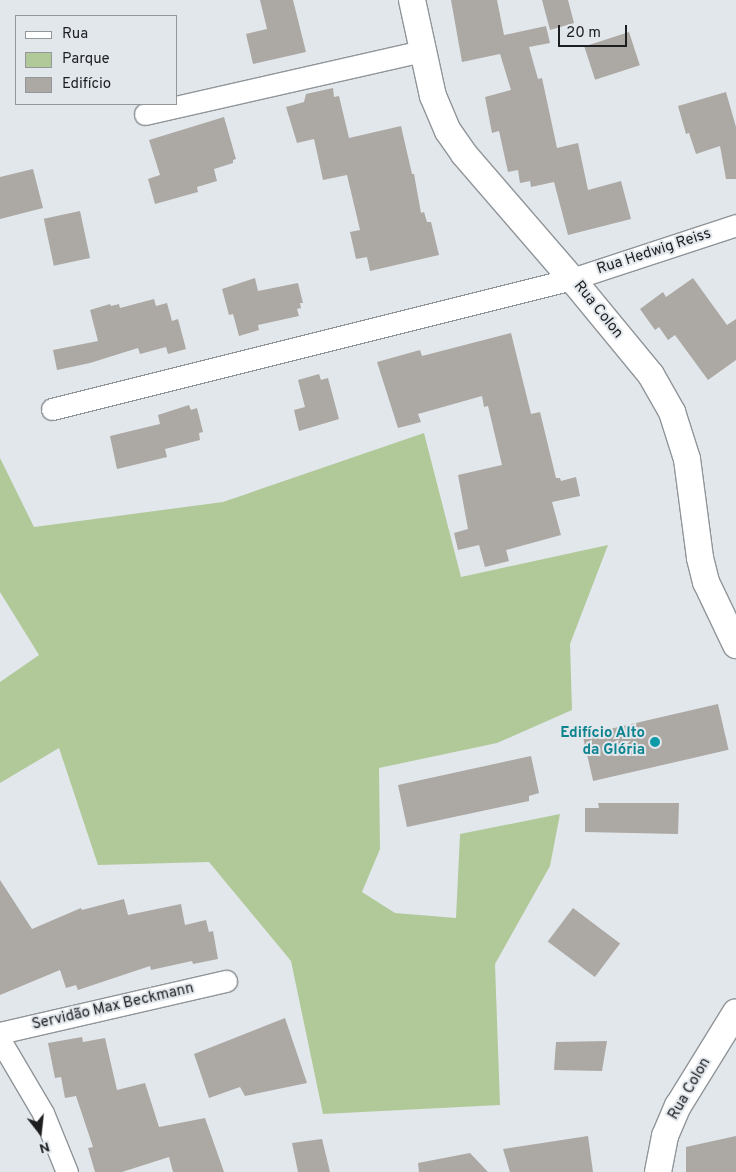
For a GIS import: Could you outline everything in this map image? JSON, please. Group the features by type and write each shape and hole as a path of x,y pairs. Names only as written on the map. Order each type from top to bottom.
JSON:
{"street":[{"name":"Rua Colon","path":"412,0 433,96 448,132 464,154 572,278 651,375 672,412 687,459 700,558 704,574 736,646"},
{"path":"144,114 423,51"},
{"name":"Rua Hedwig Reiss","path":"52,409 572,278 736,226"},
{"name":"Servidão Max Beckmann","path":"0,1033 226,981"},
{"name":"Rua Colon","path":"658,1172 665,1136 678,1106 736,1012"},
{"path":"0,1040 43,1113 67,1172"}],"green space":[{"path":"424,433 461,577 608,545 570,644 572,710 497,743 379,768 380,849 362,892 395,913 456,918 460,834 560,814 550,866 495,964 500,1105 323,1114 291,961 209,862 98,865 59,748 0,783 0,682 39,655 0,592 0,458 34,527 223,502"}],"building":[{"path":"260,0 293,0 306,52 253,64 246,34 267,29"},
{"path":"451,0 497,0 504,35 546,26 550,43 529,47 538,79 542,78 557,148 578,143 588,190 621,181 631,219 568,235 554,182 531,187 530,181 520,183 518,170 508,172 499,131 492,133 485,97 511,90 500,54 462,62"},
{"path":"542,0 568,0 574,23 550,30"},
{"path":"629,32 640,65 595,80 584,47"},
{"path":"333,88 334,97 339,96 349,138 401,126 412,174 414,174 421,213 424,212 427,222 431,222 439,255 370,271 367,257 356,259 350,232 360,230 347,175 323,180 314,139 297,143 286,107 304,102 306,94"},
{"path":"726,92 736,127 736,179 726,179 720,146 696,154 689,133 686,134 678,106"},
{"path":"224,117 236,159 233,160 233,163 214,169 217,181 197,187 198,192 155,204 148,179 160,175 149,140"},
{"path":"33,169 43,208 0,219 0,177"},
{"path":"80,211 90,258 54,266 44,219"},
{"path":"255,278 258,291 298,283 303,303 300,303 301,308 297,309 299,316 258,325 259,330 239,336 233,314 229,315 222,289"},
{"path":"693,278 727,325 736,319 736,360 708,380 675,335 668,340 659,327 655,330 640,309 663,292 666,297"},
{"path":"154,299 156,306 167,303 172,321 178,319 186,349 168,354 166,347 140,354 138,348 90,363 57,370 53,350 98,341 90,310 110,304 111,306 119,304 120,308"},
{"path":"511,333 531,414 540,412 556,478 560,478 561,481 576,477 580,496 552,502 561,535 506,550 509,561 485,567 479,545 458,550 454,533 468,529 458,475 502,465 488,406 484,407 482,396 418,414 421,422 398,428 377,362 420,350 422,356"},
{"path":"319,374 321,380 328,378 339,419 299,431 294,410 305,407 298,380"},
{"path":"189,405 191,410 197,408 203,432 199,433 200,440 165,449 167,457 117,469 110,436 160,424 158,415"},
{"name":"Edifício Alto da Glória","path":"718,704 729,750 593,781 583,735"},
{"path":"531,756 539,793 529,796 529,801 407,827 398,785"},
{"path":"598,803 679,803 678,834 585,832 585,808 599,808"},
{"path":"0,880 32,929 81,908 82,910 124,899 128,915 181,904 185,925 206,920 209,932 213,931 218,959 193,964 192,961 151,970 150,966 78,990 76,985 66,988 60,970 0,995"},
{"path":"573,908 620,944 595,977 548,942"},
{"path":"285,1018 307,1083 245,1096 240,1087 209,1098 194,1054"},
{"path":"82,1037 83,1042 105,1038 117,1090 145,1083 159,1127 205,1118 224,1172 173,1172 169,1157 122,1172 95,1172 88,1148 93,1147 76,1096 65,1098 61,1077 55,1078 48,1043"},
{"path":"607,1041 602,1071 554,1070 556,1042"},
{"path":"588,1136 593,1172 510,1172 503,1149"},
{"path":"736,1136 736,1172 686,1172 686,1147"},
{"path":"322,1139 330,1172 298,1172 292,1143"},
{"path":"470,1153 488,1172 419,1172 418,1163"}],"place":[{"name":"Edifício Alto da Glória","path":"655,742"}]}
